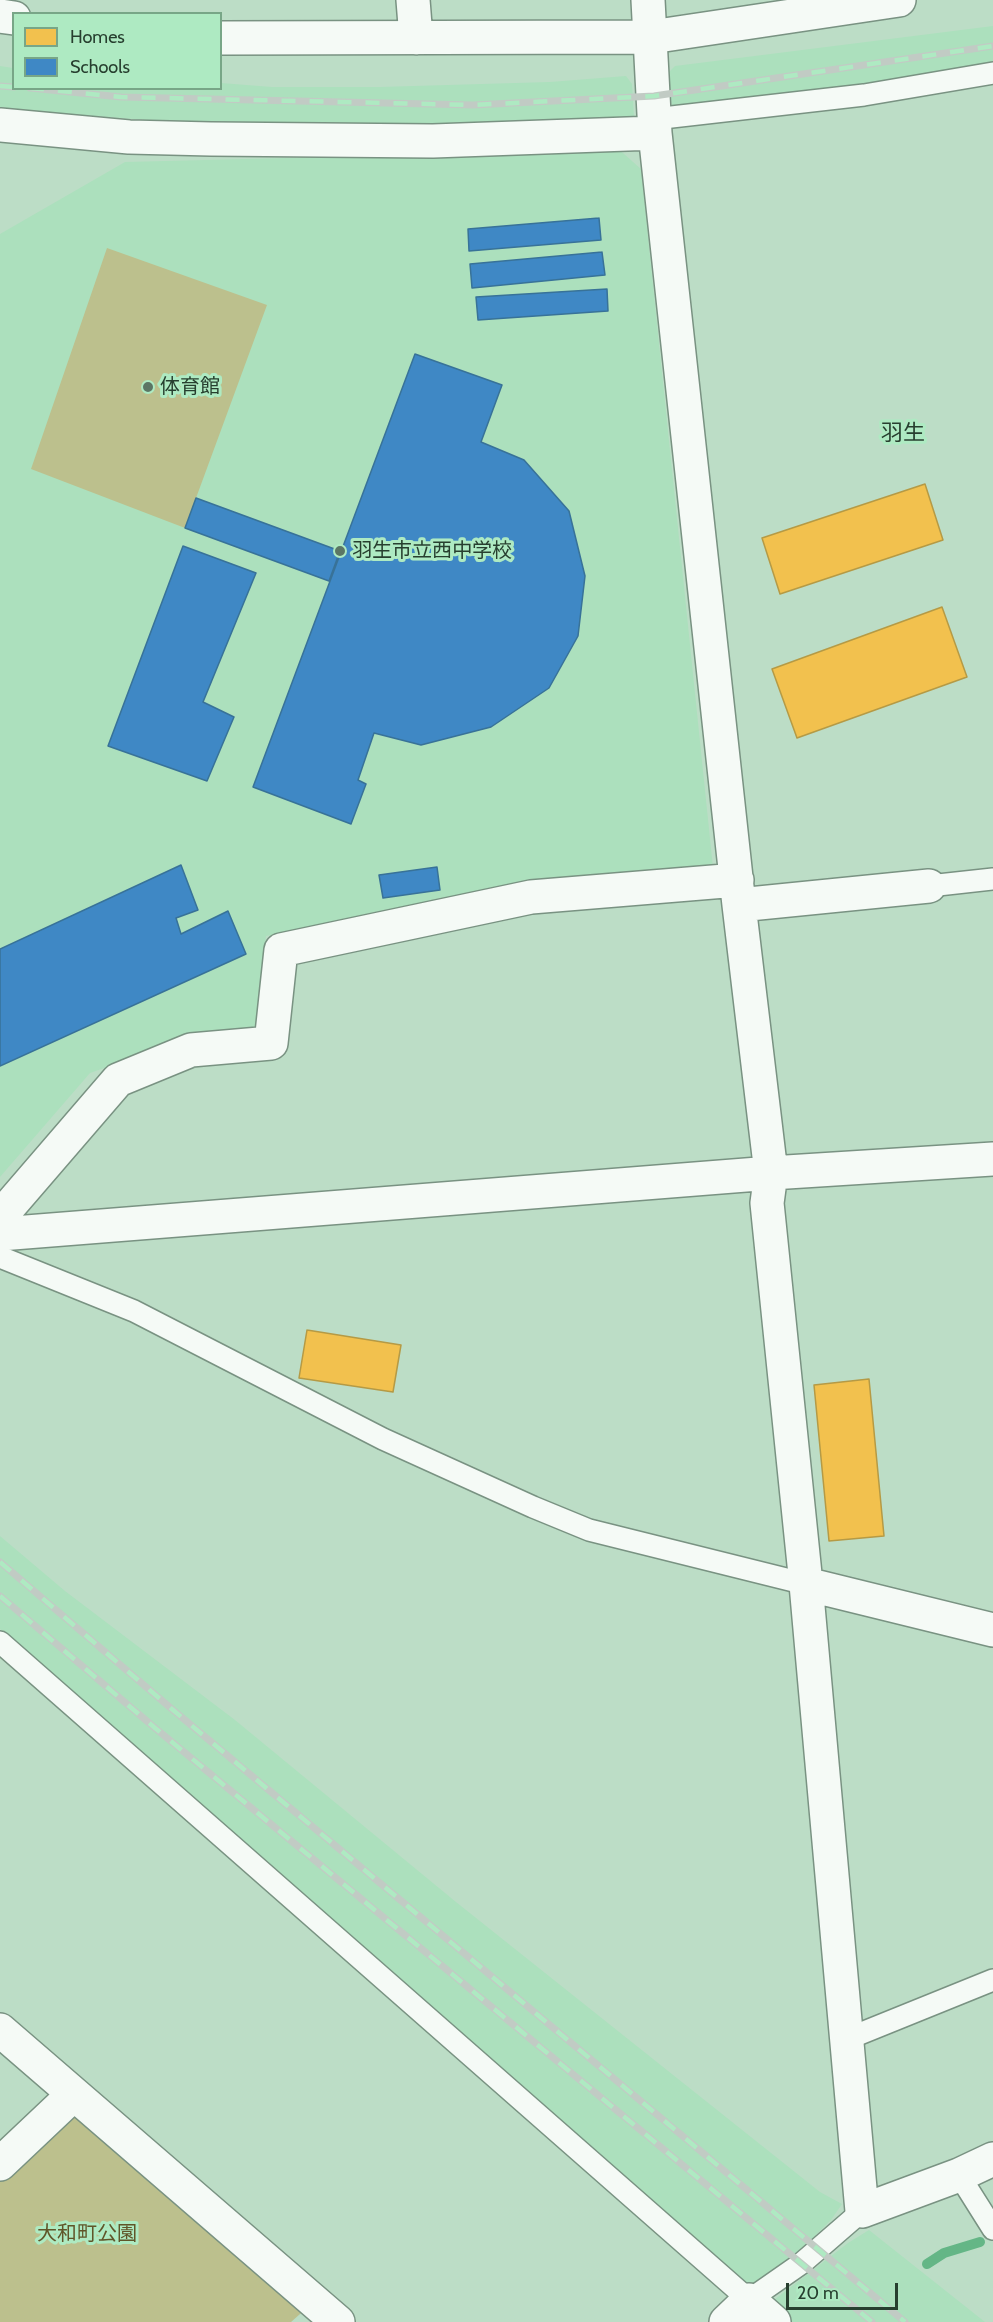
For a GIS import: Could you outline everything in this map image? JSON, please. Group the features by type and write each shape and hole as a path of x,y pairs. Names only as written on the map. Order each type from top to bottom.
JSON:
{"street":[{"path":"413,0 416,39"},
{"path":"648,0 655,126 738,893 771,1173 767,1203 806,1584 862,2211 959,2175 993,2159"},
{"path":"222,38 651,37 899,0"},
{"path":"0,125 129,137 433,141 655,126"},
{"path":"0,1217 118,1080 191,1050 271,1043 281,950 531,897 929,886"},
{"path":"0,1234 771,1173 993,1159"},
{"path":"806,1584 993,1630"},
{"path":"0,2030 321,2317"},
{"path":"0,2164 74,2094"},
{"path":"738,2311 774,2322"}],"lane":[{"path":"655,126 854,97 993,73"},
{"path":"929,886 993,879"},
{"path":"0,1257 134,1311 383,1439 532,1507 589,1530 806,1584"},
{"path":"0,1642 738,2311 802,2263 862,2211"},
{"path":"847,2039 993,1980"},
{"path":"959,2175 993,2229"}],"shaded area":[{"path":"993,26 993,67 816,95 672,108 668,73 675,66"},
{"path":"0,66 12,68 12,90 222,90 222,83 272,87 380,87 550,82 626,76 632,84 634,117 628,120 465,127 173,122 0,107"},
{"name":"羽生市立西中学校","path":"615,146 641,169 713,868 532,885 266,936 255,1032 205,1032 90,1073 0,1177 0,234 125,162 408,155"},
{"path":"0,1536 65,1591 235,1720 456,1902 820,2192 842,2204 831,2220 783,2267 751,2288 748,2286 0,1629"},
{"path":"869,2230 985,2322 791,2322 780,2313 774,2300 848,2243"}],"green space":[{"name":"体育館","path":"107,248 267,305 185,528 31,469"},
{"name":"大和町公園","path":"76,2109 308,2307 291,2322 0,2322 0,2181"}],"building: Homes":[{"path":"925,484 943,540 780,594 762,538"},
{"path":"942,607 967,677 797,738 772,669"},
{"path":"307,1330 401,1345 393,1392 299,1378"},
{"path":"869,1379 884,1536 829,1541 814,1385"}],"building: Schools":[{"path":"599,218 601,240 469,251 468,229"},
{"path":"602,252 605,275 472,288 470,264"},
{"path":"607,289 608,311 478,320 476,297"},
{"path":"415,354 502,385 481,442 524,460 569,511 585,576 578,636 549,688 491,727 421,745 374,733 358,780 366,784 351,824 253,787"},
{"path":"196,498 340,551 329,581 185,528"},
{"path":"183,546 256,573 203,702 234,717 207,781 108,746"},
{"path":"181,865 198,910 176,918 181,934 228,911 246,954 0,1066 0,949"},
{"path":"437,867 440,890 383,898 379,875"}],"waterway":[{"path":"927,2264 944,2253 980,2242"}],"railway":[{"path":"50,90 121,97 473,105 654,96 993,46"},
{"path":"0,86 12,87"},
{"path":"0,1562 173,1710 905,2322"},
{"path":"0,1596 155,1728 872,2322"}],"place":[{"name":"体育館","path":"148,387"},
{"name":"羽生市立西中学校","path":"340,551"}],"district":[{"name":"羽生","path":"903,434"}]}
